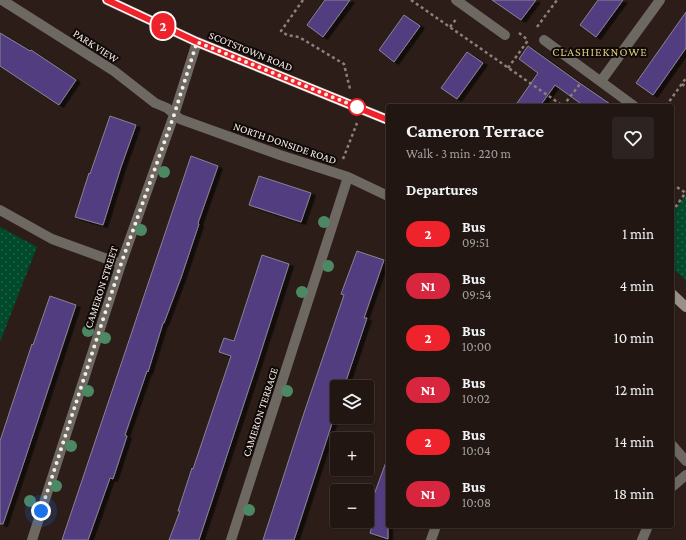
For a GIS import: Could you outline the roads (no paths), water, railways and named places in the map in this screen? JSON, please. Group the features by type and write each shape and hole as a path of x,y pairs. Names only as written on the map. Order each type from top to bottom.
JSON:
{"main road":[{"name":"SCOTSTOWN ROAD","path":"107,0 197,42 386,119"},
{"path":"674,296 686,307"}],"street":[{"name":"PARK VIEW","path":"2,0 114,71 155,103 166,108 174,115"},
{"path":"456,0 470,4 505,35"},
{"path":"601,81 660,0"},
{"path":"544,40 631,104"},
{"name":"CAMERON STREET","path":"32,540 121,264 174,115 197,42"},
{"name":"NORTH DONSIDE ROAD","path":"174,115 187,122 280,155 338,173 386,195"},
{"name":"CAMERON TERRACE","path":"231,540 348,177"},
{"path":"0,210 52,239 121,264"},
{"path":"674,446 686,461"},
{"path":"674,485 686,475"},
{"path":"431,540 435,528"},
{"path":"642,540 647,528"}],"district":[{"name":"CLASHIEKNOWE","path":"600,52"}]}
